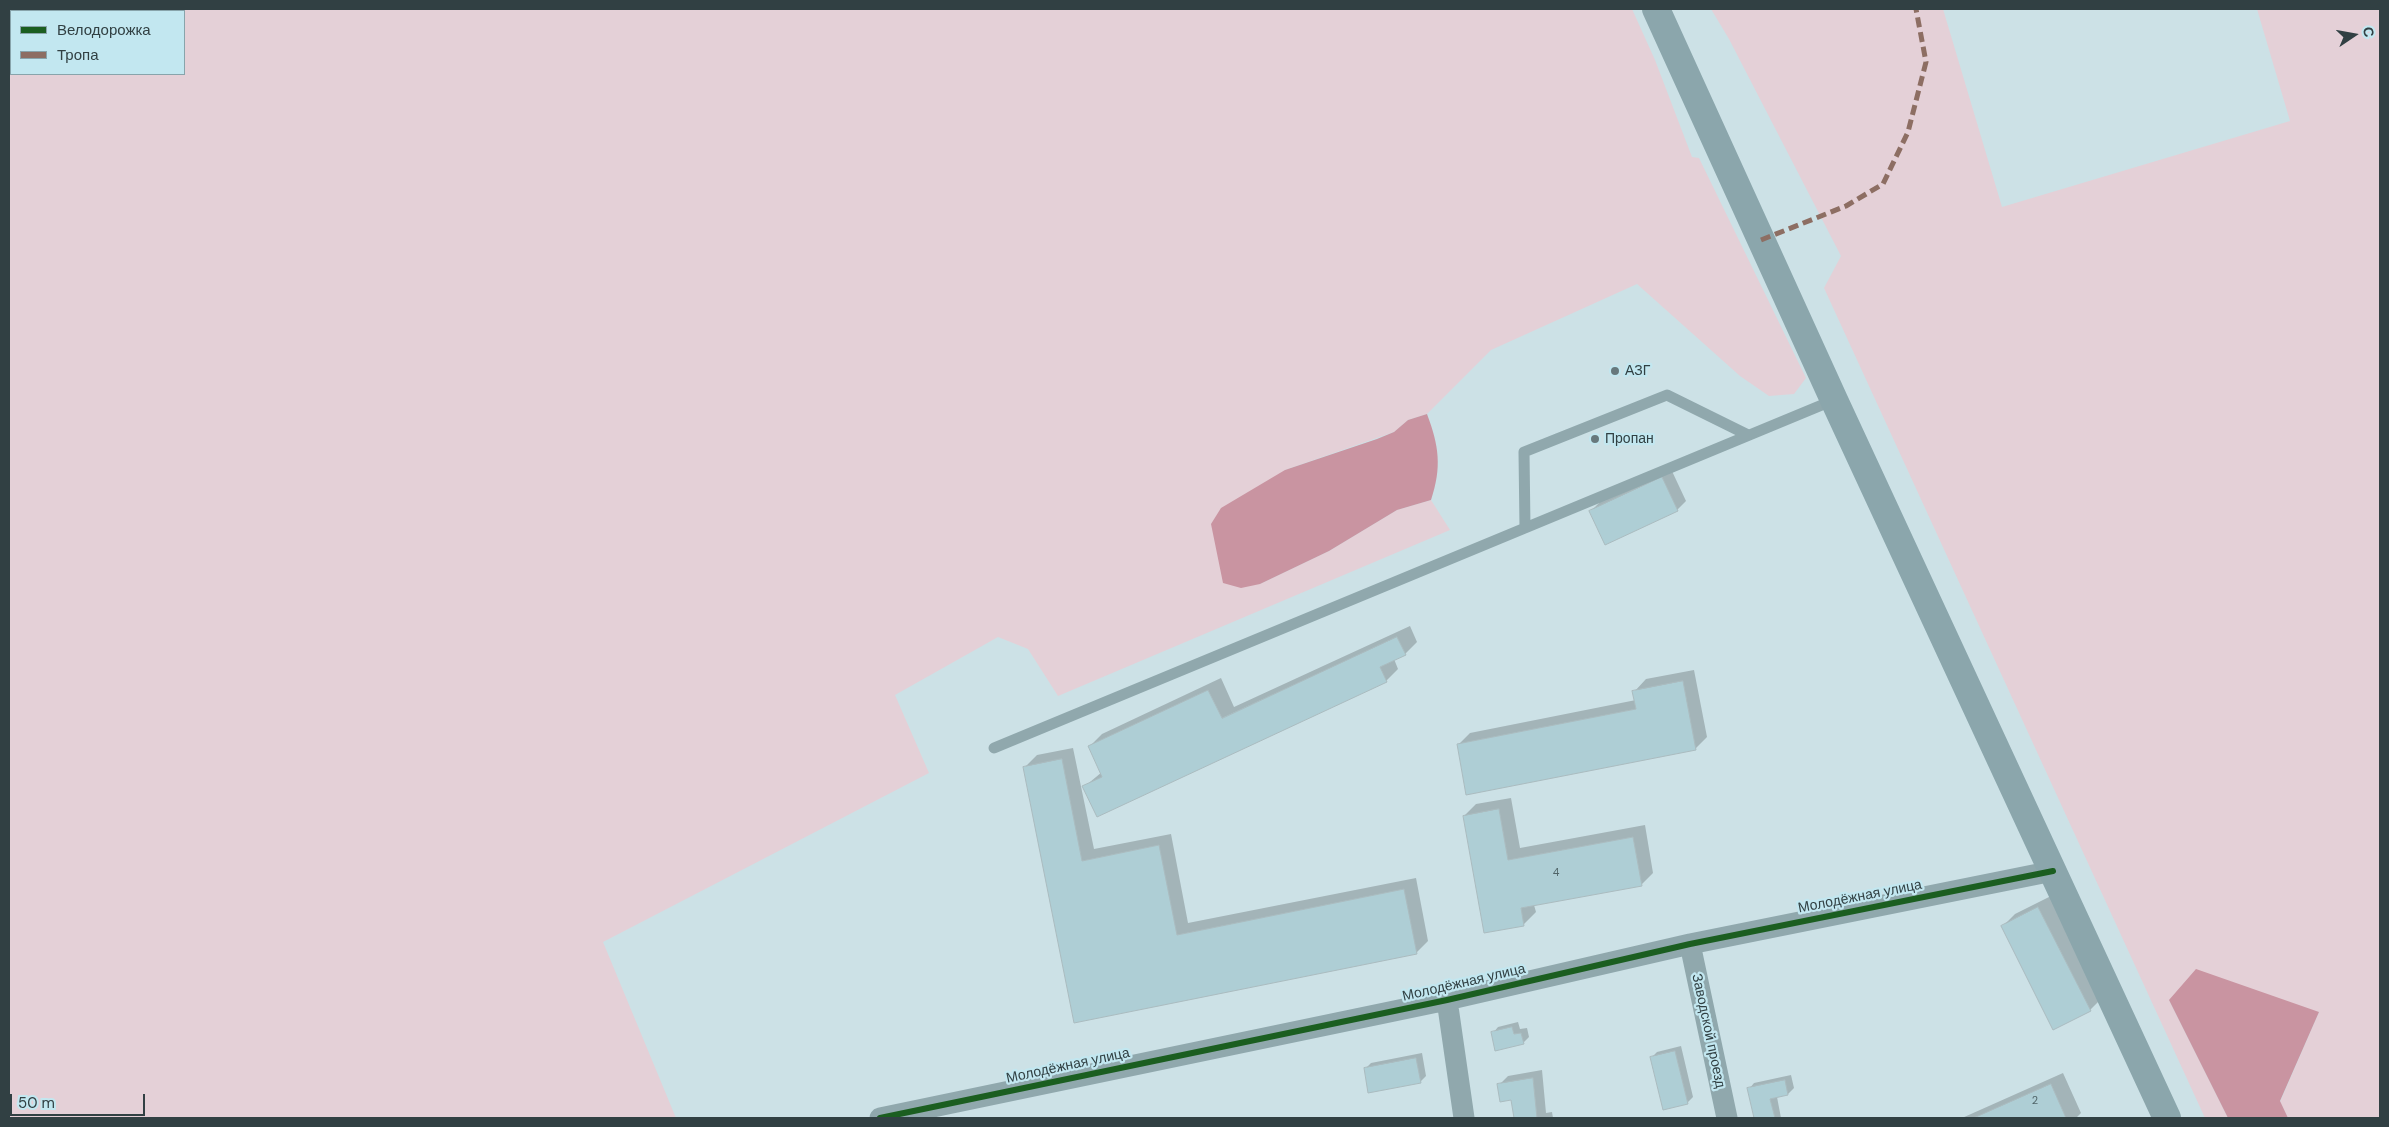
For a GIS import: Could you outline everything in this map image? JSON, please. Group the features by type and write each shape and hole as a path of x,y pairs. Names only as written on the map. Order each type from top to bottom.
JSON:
{"main road":[{"path":"1656,9 1834,400 2167,1118"}],"street":[{"name":"Молодёжная улица","path":"880,1118 1446,1000 1690,944 2053,871"},
{"name":"Заводской проезд","path":"1690,944 1727,1118"},
{"path":"1446,1000 1464,1118"}],"lane":[{"path":"1525,528 1524,452 1666,395 1748,435"},
{"path":"994,748 1834,400"}],"shaded area":[{"path":"9,9 1632,9 1655,60 1692,157 1699,158 1806,378 1794,394 1769,396 1740,376 1637,284 1491,350 1427,414 1408,420 1394,432 1285,470 1260,584 1329,551 1397,510 1431,500 1450,530 1058,696 1028,649 998,637 895,695 929,773 603,942 676,1118 9,1118"},
{"path":"1711,9 1943,9 2002,207 2290,121 2257,9 2380,9 2380,1118 2288,1118 2280,1102 2319,1012 2169,1000 2228,1118 2205,1118 1824,288 1841,256 1729,39"},
{"path":"1427,414 1438,457 1437,477 1431,500 1397,510 1329,551 1260,584 1241,588 1223,583 1211,524 1221,508 1285,470 1377,439 1394,432 1408,420"},
{"path":"2196,969 2319,1012 2280,1101 2288,1118 2228,1118 2169,1000"}],"building":[{"path":"1662,477 1678,511 1605,545 1589,511"},
{"path":"1397,637 1406,655 1380,667 1387,682 1097,817 1082,786 1102,777 1088,746 1208,690 1222,718"},
{"path":"1683,681 1696,750 1466,795 1457,744 1636,709 1632,691"},
{"path":"1062,759 1082,861 1159,845 1177,935 1404,889 1417,954 1074,1023 1023,767"},
{"path":"1499,809 1508,860 1633,837 1642,886 1521,908 1524,926 1484,933 1463,816"},
{"path":"2038,907 2091,1011 2053,1030 2001,926"},
{"path":"1512,1027 1514,1034 1521,1033 1524,1044 1495,1051 1491,1032"},
{"path":"1675,1051 1688,1104 1663,1110 1650,1057"},
{"path":"1416,1058 1421,1083 1368,1093 1364,1068"},
{"path":"1533,1078 1537,1118 1514,1118 1511,1100 1500,1102 1497,1084"},
{"path":"1785,1080 1788,1095 1770,1099 1775,1118 1754,1118 1747,1088"},
{"path":"2051,1084 2066,1118 1974,1118"}],"marked path":[{"path":"1761,240 1846,206 1883,184 1908,132 1926,62 1916,9"}],"cycle path":[{"path":"880,1118 1447,1000 1690,944 2053,871"}],"place":[{"name":"АЗГ","path":"1615,371"},
{"name":"Пропан","path":"1595,439"}]}
